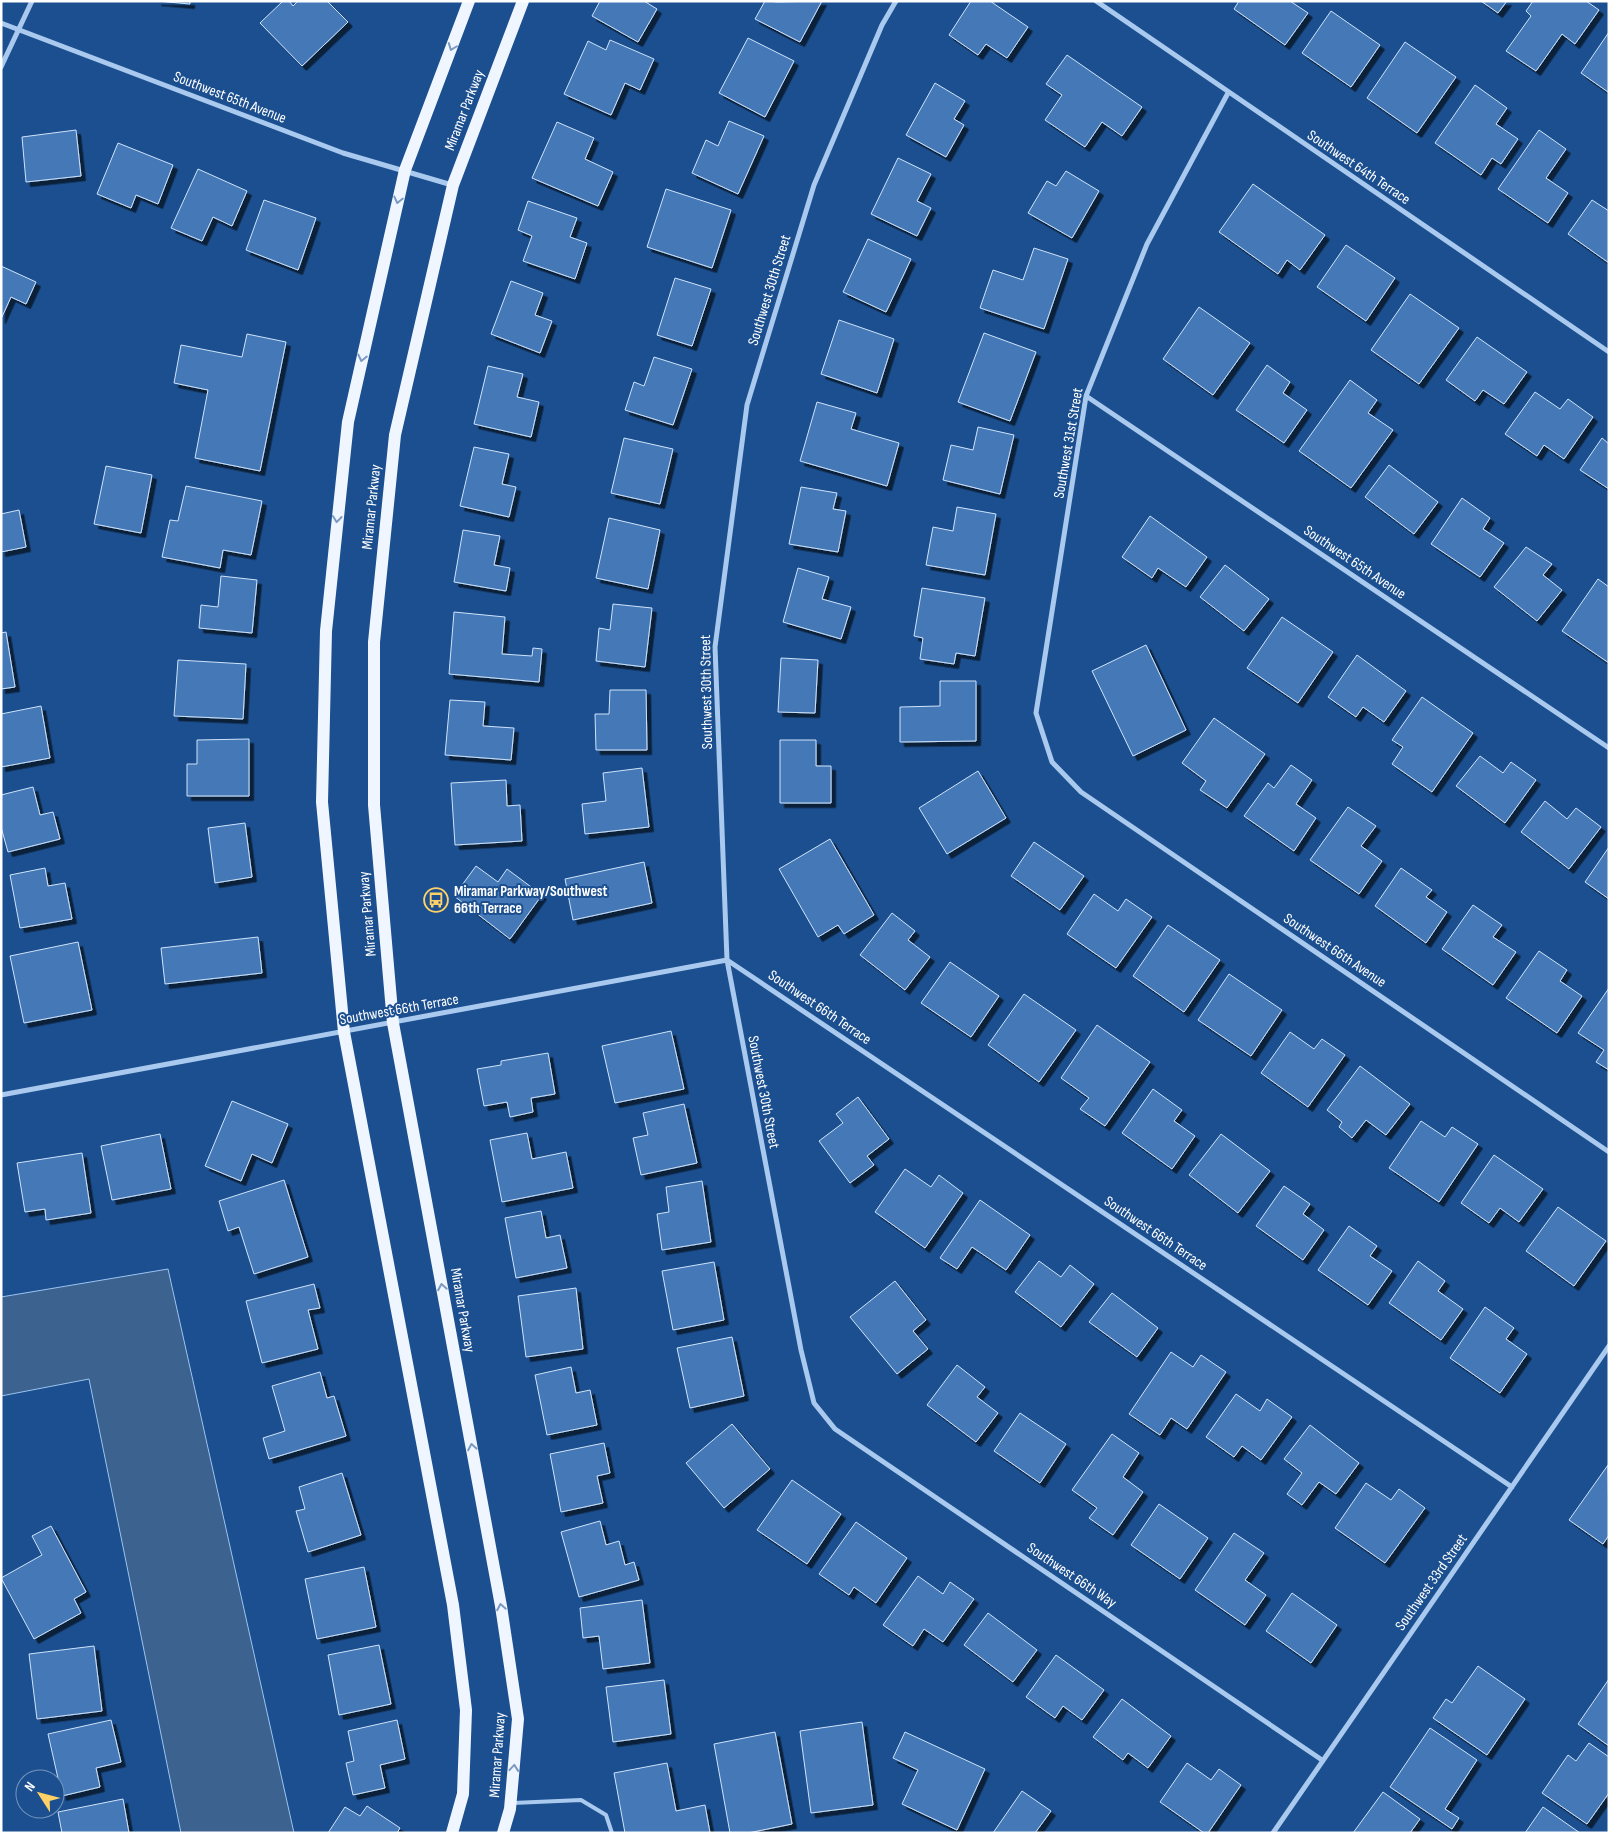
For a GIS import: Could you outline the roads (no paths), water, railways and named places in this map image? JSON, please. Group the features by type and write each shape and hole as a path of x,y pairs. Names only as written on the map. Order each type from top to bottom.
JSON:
{"main road":[{"name":"Miramar Parkway","path":"452,1833 463,1794 466,1710 453,1605 344,1032 322,802 326,631 348,422 404,170 469,1"},
{"name":"Miramar Parkway","path":"503,1833 510,1803 518,1719 517,1709 498,1586 393,1023 374,805 374,642 395,435 453,185 523,1"}],"street":[{"path":"1,67 32,1"},
{"name":"Southwest 30th Street","path":"814,1403 801,1350 727,960 716,647 747,405 814,185 882,25 896,1"},
{"name":"Southwest 64th Terrace","path":"1096,1 1609,352"},
{"name":"Southwest 65th Avenue","path":"1,23 343,153 453,185"},
{"name":"Southwest 31st Street","path":"1052,762 1036,713 1086,396 1147,244 1228,93"},
{"name":"Southwest 65th Avenue","path":"1086,396 1609,748"},
{"name":"Southwest 66th Avenue","path":"1052,762 1081,792 1609,1152"},
{"name":"Southwest 66th Terrace","path":"1,1095 727,960 1512,1487"},
{"name":"Southwest 33rd Street","path":"1273,1833 1609,1346"},
{"name":"Southwest 66th Way","path":"814,1403 835,1429 1322,1760"}],"lane":[{"path":"510,1803 582,1800 606,1815 612,1833"}],"water":[{"path":"168,1269 294,1833 181,1833 89,1379 1,1396 1,1297"}],"place":[{"name":"Miramar Parkway/Southwest 66th Terrace","path":"436,900"}]}
